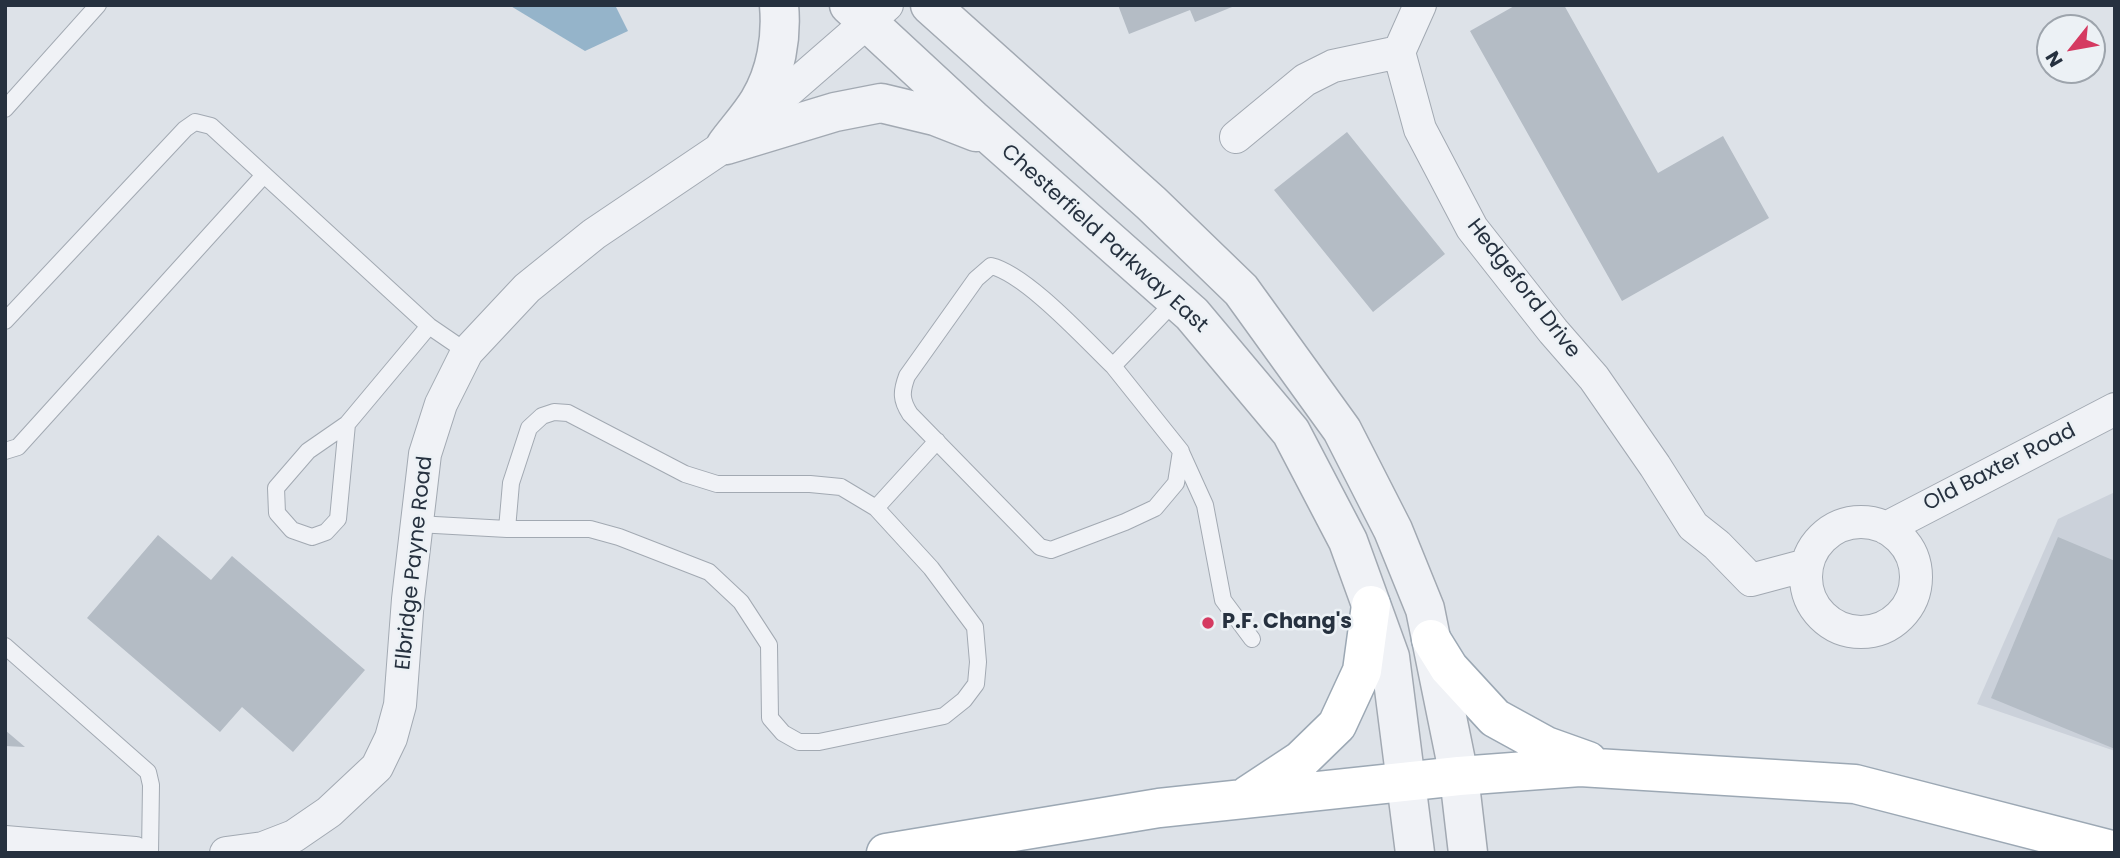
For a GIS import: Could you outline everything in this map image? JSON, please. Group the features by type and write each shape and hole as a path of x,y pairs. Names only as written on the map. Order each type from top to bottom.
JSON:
{"main road":[{"path":"1242,799 1301,760 1337,725 1362,671 1371,605"},
{"path":"1431,639 1449,667 1495,718 1546,746 1610,769"},
{"path":"886,853 1159,808 1459,776 1580,767 1855,784 2115,851"}],"street":[{"path":"726,145 760,100 773,68 781,24 779,5"},
{"path":"930,5 1151,203 1241,290 1342,430 1394,530 1425,609 1459,776 1468,853"},
{"path":"1236,137 1314,75 1333,66 1398,52 1420,5"},
{"name":"Elbridge Payne Road","path":"226,853 263,848 294,836 329,812 377,767 391,738 400,705 408,599 425,454 441,404 467,352 527,288 594,234 726,145 868,11"},
{"name":"Chesterfield Parkway East","path":"868,11 994,138 1192,314 1291,432 1348,541 1390,657 1415,853"},
{"name":"Hedgeford Drive","path":"1398,52 1420,129 1472,228 1553,331 1594,378 1693,526 1717,545 1751,580 1807,565"},
{"path":"726,145 835,112 881,103 935,116 994,138"},
{"name":"Old Baxter Road","path":"1886,528 2115,409"},
{"path":"1870,522 1886,528 1901,539 1912,554 1916,573 1914,592 1906,609 1893,622 1876,631 1857,632 1839,628 1822,617 1812,602 1806,584 1807,565 1812,549 1823,536 1837,526 1870,522"},
{"path":"5,842 135,853"}],"lane":[{"path":"5,109 98,5"},
{"path":"5,321 185,129 195,122 211,125 429,326 467,352"},
{"path":"5,451 18,447 264,175"},
{"path":"1181,451 1176,483 1155,508 1051,550 1040,547 910,414 902,401 903,387 907,376 976,279 991,266 1003,269 1038,295 1113,366 1181,451 1205,505 1223,600 1252,639"},
{"path":"1113,366 1176,300"},
{"path":"347,424 338,519 326,532 312,537 292,530 277,513 276,488 308,451 347,424 429,326"},
{"path":"417,524 507,529 590,529 619,537 709,572 741,602 769,645 770,718 783,733 799,742 820,742 944,716 964,700 975,684 978,662 975,627 931,568 876,508 841,487 810,484 717,484 685,474 568,413 554,412 542,416 529,428 512,483 507,529"},
{"path":"876,508 937,441"},
{"path":"5,646 148,772 151,785 150,853"}],"shaded area":[{"path":"2115,492 2115,751 1977,704 2058,519"}],"water":[{"path":"509,5 615,5 628,31 585,51"}],"building":[{"path":"1118,5 1237,5 1195,22 1190,10 1129,34"},
{"path":"1516,5 1564,5 1658,173 1723,136 1769,218 1622,301 1470,31"},
{"path":"1347,132 1445,254 1373,312 1274,190"},
{"path":"158,535 211,580 232,556 365,670 293,752 242,707 220,732 87,618"},
{"path":"2058,537 2115,561 2115,749 1991,698"},
{"path":"5,730 25,747 5,746"}],"place":[{"name":"P.F. Chang's","path":"1208,623"}]}
